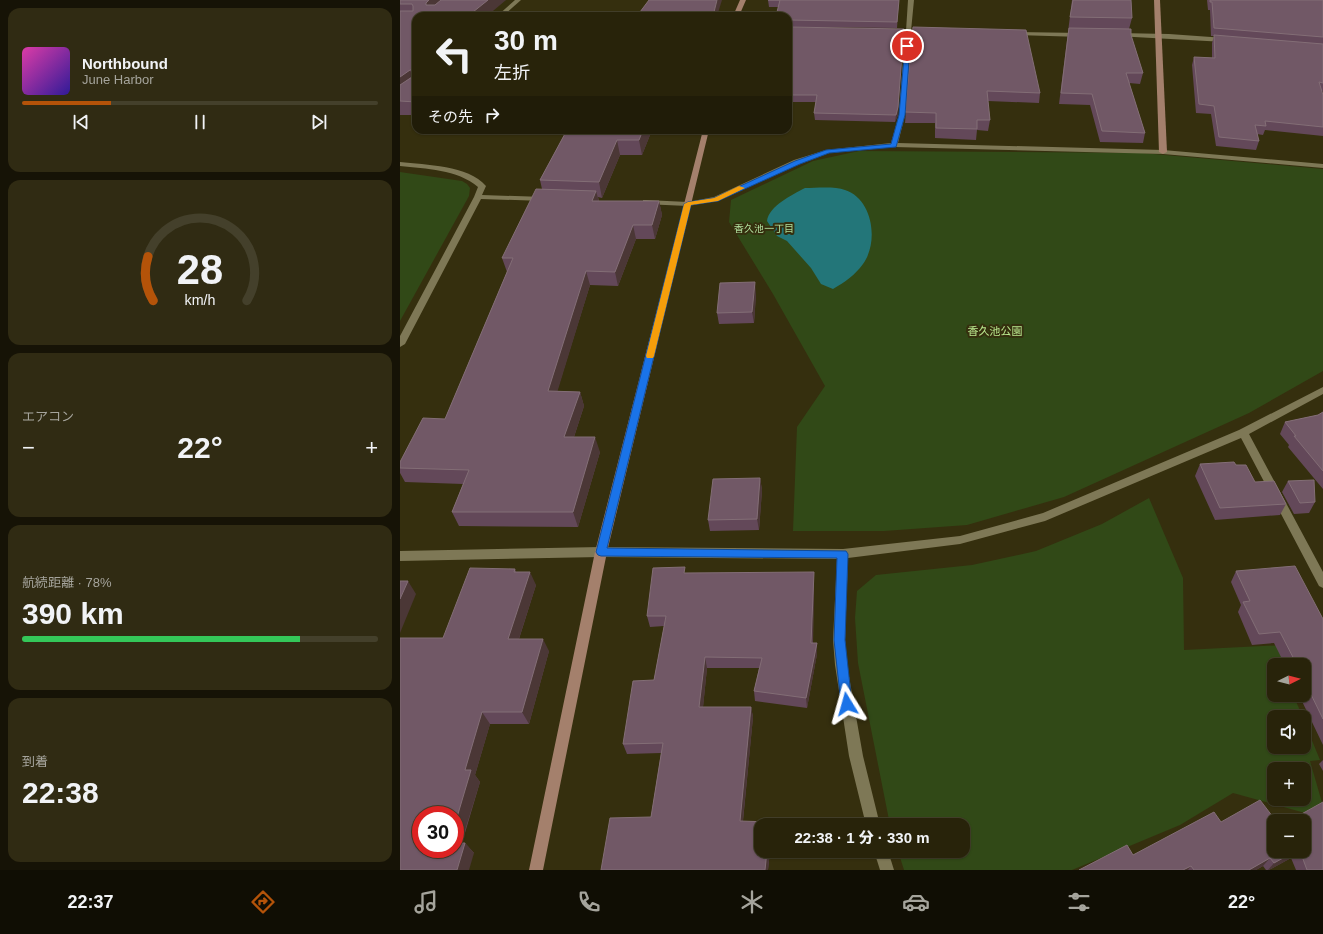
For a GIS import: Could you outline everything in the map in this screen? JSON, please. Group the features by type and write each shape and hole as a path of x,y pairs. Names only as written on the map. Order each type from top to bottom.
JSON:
{"street":[{"path":"504,12 518,0"},
{"path":"738,12 743,0"},
{"path":"894,145 902,115 911,0"},
{"path":"1157,0 1164,152"},
{"path":"886,32 932,33"},
{"path":"1010,34 1088,35"},
{"path":"1111,35 1158,36 1231,41"},
{"path":"536,870 601,552 705,134"},
{"path":"641,202 688,204 716,200 797,162 828,152 894,145 1164,152 1323,166"},
{"path":"400,164 449,171 477,180 482,186 478,197 400,344"},
{"path":"478,197 555,199"},
{"path":"400,556 601,552 843,554 960,540 1045,517 1243,433 1323,390"},
{"path":"1243,433 1323,583"},
{"path":"843,554 839,640 841,665 856,756 871,818"},
{"path":"883,858 887,870"}],"green space":[{"name":"香久池公園","path":"859,151 1142,153 1323,169 1323,371 1249,413 1064,497 967,525 884,531 793,531 797,427 825,386 773,294 729,222 731,200 813,161"},
{"path":"400,172 462,181 470,188 469,196 400,321"},
{"path":"1149,498 1183,578 1184,650 1323,643 1310,658 1267,658 1267,702 1296,702 1300,710 1267,710 1267,754 1311,754 1311,738 1320,760 1310,762 1267,762 1267,802 1233,793 1180,825 1072,870 904,870 900,858 970,858 970,818 889,818 858,663 855,618 857,591 876,575 972,565 1036,551 1102,524"},
{"path":"1311,764 1323,806 1323,818 1280,806 1311,806"}],"water":[{"path":"805,188 836,188 845,190 862,202 870,222 872,233 868,255 857,272 833,289 821,284 811,268 787,241 777,236 767,221 772,210 776,206"}],"building":[{"path":"400,0 429,0 426,5 435,5 441,0 488,0 473,12 412,12 412,70 400,77 400,11 413,11 413,6 412,4 400,4"},
{"path":"649,0 717,0 714,12 640,12"},
{"path":"780,0 899,0 897,22 792,20 792,12 777,12"},
{"path":"1073,0 1131,0 1132,18 1070,17"},
{"path":"1210,0 1323,0 1323,37 1214,28 1212,2 1210,2"},
{"path":"792,27 904,29 898,107 896,115 814,113 817,95 792,95"},
{"path":"913,27 1026,30 1040,93 987,91 990,120 977,120 977,129 936,128 936,113 905,112"},
{"path":"1069,28 1131,29 1131,35 1143,73 1126,73 1145,133 1102,131 1092,94 1061,93"},
{"path":"1214,35 1323,44 1323,83 1319,82 1323,95 1323,127 1265,121 1266,126 1255,125 1259,141 1219,137 1214,106 1199,104 1194,57 1215,58"},
{"path":"412,77 412,102 400,101 400,85"},
{"path":"565,134 641,134 639,140 617,140 599,182 540,180"},
{"path":"536,189 596,191 592,201 659,201 652,225 633,225 615,272 586,271 548,391 580,392 564,437 595,437 573,512 452,512 469,470 400,468 400,462 423,418 445,419 513,258 502,258"},
{"path":"755,282 752,312 717,313 720,283"},
{"path":"1323,412 1323,471 1294,436 1296,436 1285,422 1318,415"},
{"path":"1234,462 1236,465 1246,465 1255,482 1274,481 1286,504 1220,508 1200,464"},
{"path":"760,478 757,519 708,520 713,479"},
{"path":"1314,480 1315,502 1300,503 1288,481"},
{"path":"1295,566 1323,619 1323,719 1311,694 1311,658 1293,658 1280,632 1259,634 1243,602 1250,601 1236,571"},
{"path":"685,567 684,573 814,572 811,643 817,643 806,698 754,691 762,658 705,657 699,707 751,707 740,821 754,821 754,858 766,858 765,870 601,870 610,818 651,817 663,743 623,744 633,681 654,680 666,616 647,616 653,568"},
{"path":"470,568 515,569 514,572 530,572 508,639 543,639 522,712 482,712 465,770 471,770 460,806 412,806 412,858 461,858 457,870 400,870 400,638 443,638"},
{"path":"400,581 408,581 400,599"},
{"path":"1260,800 1271,814 1267,814 1267,858 1270,858 1249,870 1194,870 1191,866 1183,870 1079,870 1127,845 1133,855 1214,812 1221,822"},
{"path":"1323,802 1323,870 1307,870 1303,858 1311,858 1311,814 1302,814"},
{"path":"1270,858 1283,858 1274,863"}],"slow traffic":[{"path":"650,356 688,204 716,200 741,188"}],"district":[{"name":"香久池一丁目","path":"764,228"}],"route":[{"path":"847,704 839,640 843,554 601,552 688,204 716,200 797,162 828,152 894,145 902,115 907,46"}]}
